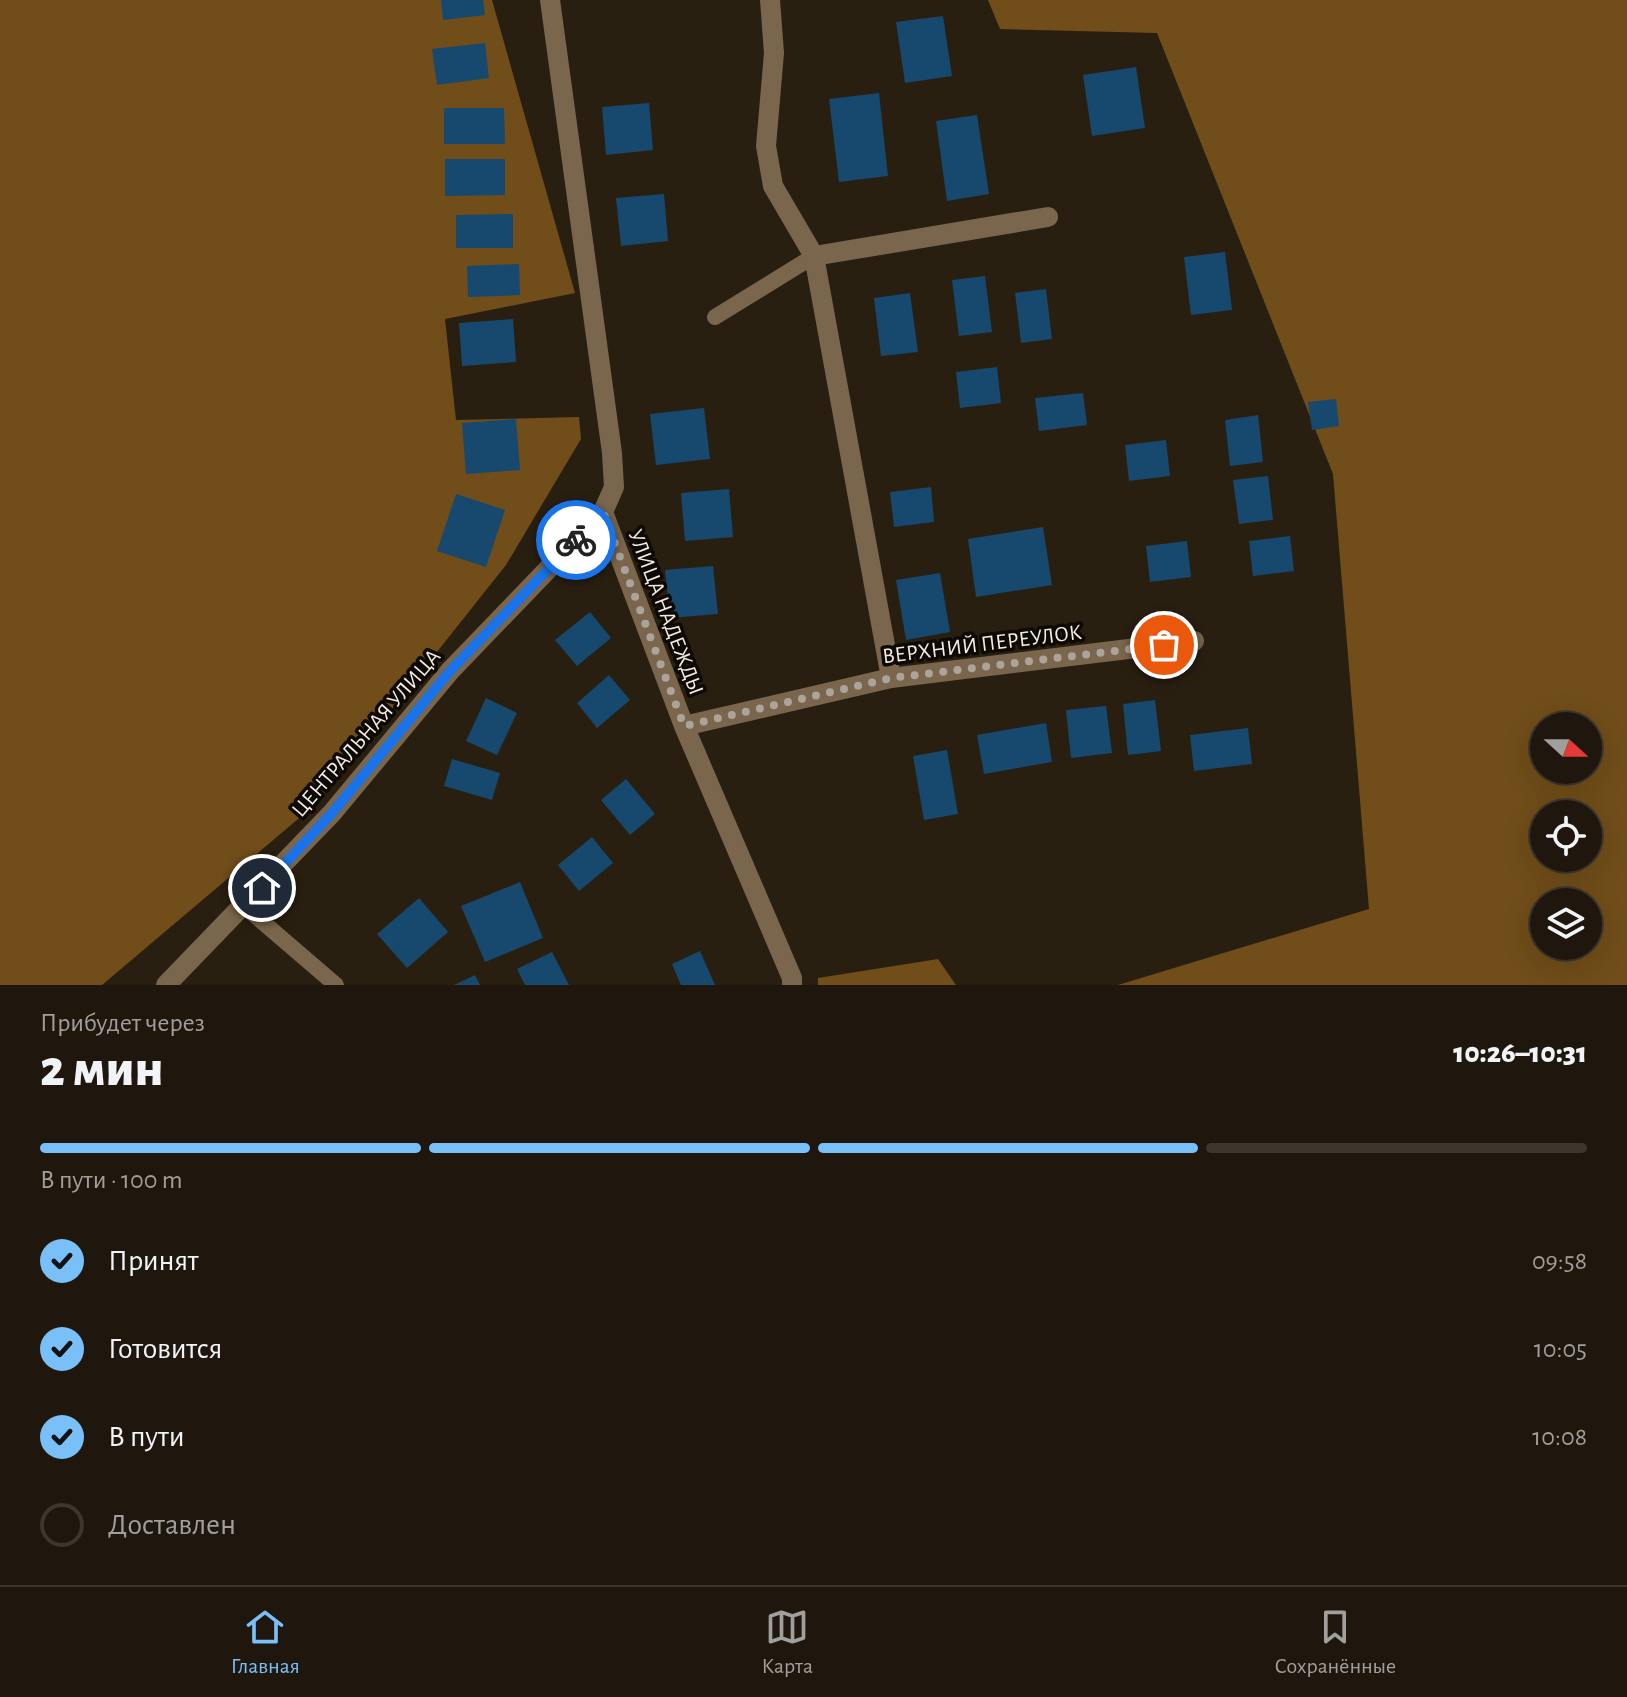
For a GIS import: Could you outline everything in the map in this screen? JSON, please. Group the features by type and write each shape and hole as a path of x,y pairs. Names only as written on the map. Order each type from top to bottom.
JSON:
{"street":[{"name":"УЛИЦА НАДЕЖДЫ","path":"550,0 612,453 614,487 603,512 684,726 792,978 792,985"},
{"path":"770,0 774,53 766,146 773,186 814,256 891,678"},
{"path":"814,256 1048,217"},
{"name":"ЦЕНТРАЛЬНАЯ УЛИЦА","path":"166,985 332,813 450,671 603,512"},
{"name":"ВЕРХНИЙ ПЕРЕУЛОК","path":"684,726 891,678 1194,641"}],"lane":[{"path":"715,317 814,256"},
{"path":"244,906 336,985"}],"shaded area":[{"path":"0,0 492,0 575,293 445,319 456,420 579,417 581,439 506,565 317,803 102,985 0,985"},
{"path":"988,0 1627,0 1627,985 1118,985 1369,909 1333,474 1157,33 1000,29"},
{"path":"938,959 956,985 818,985 818,978"}],"building":[{"path":"441,0 483,0 485,15 443,20"},
{"path":"943,16 952,76 905,83 896,22"},
{"path":"485,43 489,78 437,85 432,49"},
{"path":"1136,67 1145,128 1092,136 1083,75"},
{"path":"879,93 888,176 839,182 829,99"},
{"path":"649,103 653,150 606,155 602,107"},
{"path":"444,108 504,108 505,144 444,144"},
{"path":"977,115 989,194 947,201 936,121"},
{"path":"445,159 505,159 505,195 445,196"},
{"path":"664,194 668,241 621,246 616,198"},
{"path":"513,214 513,248 456,248 456,215"},
{"path":"1225,252 1232,310 1191,315 1184,257"},
{"path":"519,264 520,295 468,297 467,266"},
{"path":"985,276 992,332 959,336 952,280"},
{"path":"1046,289 1052,339 1021,343 1015,293"},
{"path":"910,293 918,352 881,356 874,298"},
{"path":"513,319 516,362 462,366 459,323"},
{"path":"997,367 1001,403 960,408 956,372"},
{"path":"1083,393 1087,425 1039,431 1035,398"},
{"path":"1336,399 1339,426 1312,430 1308,402"},
{"path":"704,408 710,459 656,465 650,414"},
{"path":"1258,415 1263,462 1230,466 1225,420"},
{"path":"516,419 520,470 466,474 462,423"},
{"path":"1166,440 1170,476 1129,481 1125,445"},
{"path":"1268,476 1273,520 1239,524 1233,480"},
{"path":"931,487 934,522 894,527 890,492"},
{"path":"729,489 733,537 685,541 681,493"},
{"path":"456,494 505,510 486,567 437,551"},
{"path":"1043,527 1052,585 976,597 968,539"},
{"path":"1290,536 1294,571 1253,576 1249,541"},
{"path":"1187,541 1191,577 1150,582 1146,546"},
{"path":"713,566 718,614 670,618 665,570"},
{"path":"940,573 950,632 906,640 896,580"},
{"path":"590,612 611,638 577,666 555,640"},
{"path":"609,675 630,700 597,728 577,703"},
{"path":"486,698 517,713 497,755 466,741"},
{"path":"1155,700 1161,751 1128,755 1123,704"},
{"path":"1106,706 1112,753 1071,758 1066,710"},
{"path":"1046,723 1052,762 984,774 977,735"},
{"path":"1248,728 1252,764 1194,771 1190,735"},
{"path":"947,750 958,814 924,820 913,756"},
{"path":"452,759 500,773 492,800 444,786"},
{"path":"626,779 655,814 630,835 601,800"},
{"path":"592,837 613,863 579,891 558,865"},
{"path":"520,882 543,938 485,962 461,906"},
{"path":"419,898 448,932 407,968 377,934"},
{"path":"700,951 715,985 681,985 672,964"},
{"path":"552,952 569,985 525,985 517,969"},
{"path":"475,975 480,985 454,985"}],"way so far":[{"path":"576,540 603,512 684,726 891,678 1164,645"}],"route":[{"path":"262,888 332,813 450,671 576,540"}]}
